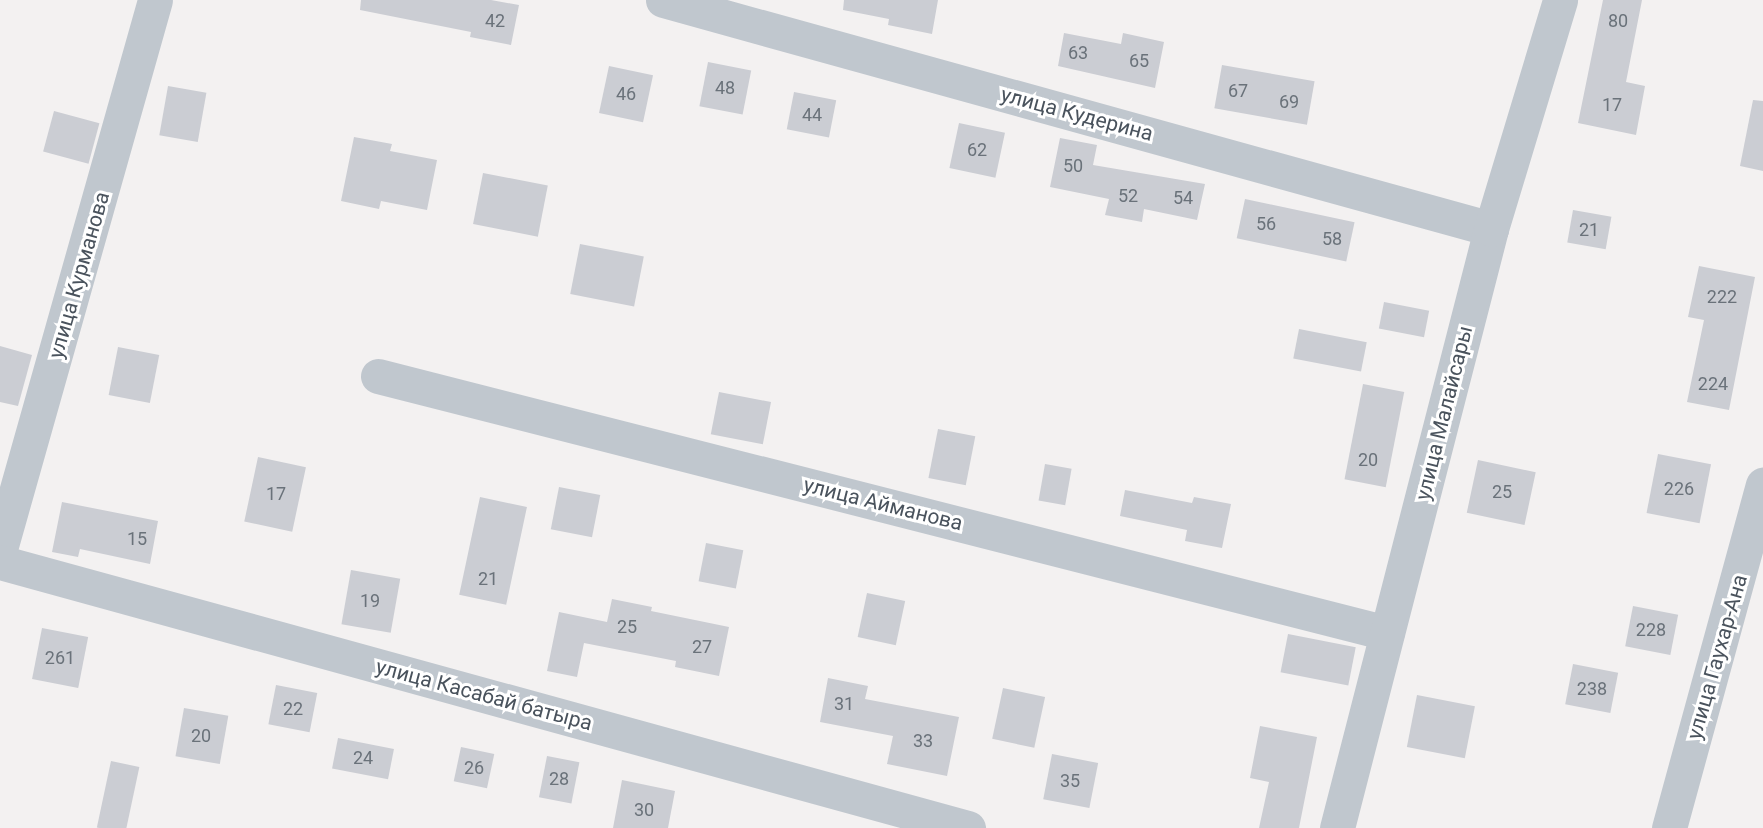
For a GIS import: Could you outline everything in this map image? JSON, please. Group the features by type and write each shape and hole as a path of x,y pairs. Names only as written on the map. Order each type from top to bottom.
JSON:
{"street":[{"name":"улица Курманова","path":"0,549 155,0"},
{"name":"улица Кудерина","path":"663,0 1492,229"},
{"name":"улица Малайсары","path":"1337,828 1492,229 1560,0"},
{"name":"улица Айманова","path":"378,376 1387,633"},
{"name":"улица Гаухар-Ана","path":"1669,828 1755,552 1763,485"},
{"name":"улица Касабай батыра","path":"0,562 968,828"}],"building":[{"path":"361,0 491,0 519,5 511,45 470,37 471,32 360,10"},
{"path":"844,0 938,0 932,34 888,25 889,19 843,10"},
{"path":"1603,0 1642,0 1626,82 1645,86 1636,135 1578,123"},
{"path":"1064,33 1121,44 1123,33 1164,42 1155,88 1058,66"},
{"path":"708,62 751,70 743,115 699,106"},
{"path":"1222,65 1315,81 1307,125 1214,108"},
{"path":"609,66 653,75 643,122 599,113"},
{"path":"168,86 206,93 198,142 159,135"},
{"path":"794,92 836,100 829,138 787,129"},
{"path":"1753,100 1763,101 1763,171 1740,166"},
{"path":"54,111 99,123 89,164 43,152"},
{"path":"959,123 1005,133 995,178 949,168"},
{"path":"354,137 392,144 390,151 437,160 427,210 381,201 379,209 341,201"},
{"path":"1060,138 1097,145 1093,165 1205,184 1197,220 1144,209 1142,222 1105,215 1109,199 1050,187"},
{"path":"483,173 548,186 538,237 473,224"},
{"path":"1245,199 1355,222 1346,261 1237,238"},
{"path":"1573,210 1611,217 1606,249 1567,242"},
{"path":"580,244 644,256 634,306 570,294"},
{"path":"1699,266 1755,277 1729,410 1687,402 1704,320 1688,317"},
{"path":"1384,302 1429,311 1424,337 1379,329"},
{"path":"1299,329 1367,342 1361,372 1293,358"},
{"path":"0,346 32,355 18,406 0,402"},
{"path":"118,347 159,355 150,403 109,395"},
{"path":"1363,384 1404,392 1386,487 1344,479"},
{"path":"719,392 771,402 763,444 711,434"},
{"path":"938,429 975,436 966,485 928,478"},
{"path":"1658,454 1711,464 1700,523 1647,513"},
{"path":"258,457 306,467 292,532 244,522"},
{"path":"1478,460 1536,472 1524,525 1467,513"},
{"path":"1045,464 1072,469 1065,505 1039,500"},
{"path":"559,487 600,495 592,537 551,529"},
{"path":"1125,490 1192,503 1194,497 1231,504 1222,548 1185,541 1187,530 1120,516"},
{"path":"480,497 527,507 506,605 459,595"},
{"path":"62,502 158,521 150,564 80,549 78,557 52,552"},
{"path":"706,543 743,550 736,589 699,581"},
{"path":"351,570 400,579 391,633 341,624"},
{"path":"867,593 905,601 896,645 858,637"},
{"path":"612,599 652,607 651,611 729,627 719,676 675,667 676,661 584,643 577,677 547,671 559,612 607,622"},
{"path":"1633,606 1678,615 1670,655 1625,646"},
{"path":"42,628 88,637 78,688 32,679"},
{"path":"1288,634 1356,647 1348,685 1281,672"},
{"path":"1573,664 1618,673 1610,713 1565,704"},
{"path":"828,678 868,686 865,699 959,717 947,776 887,764 893,736 820,722"},
{"path":"276,685 317,693 310,732 268,724"},
{"path":"1003,688 1045,697 1034,748 992,739"},
{"path":"1417,695 1475,706 1465,758 1407,747"},
{"path":"184,708 228,716 220,764 175,756"},
{"path":"1260,726 1317,737 1299,828 1259,828 1269,782 1250,778"},
{"path":"338,738 394,749 388,779 332,768"},
{"path":"461,747 494,754 487,788 454,781"},
{"path":"1052,754 1098,763 1089,808 1043,799"},
{"path":"547,756 579,762 571,804 539,797"},
{"path":"111,761 139,767 126,828 97,828"},
{"path":"622,780 675,791 668,828 613,828"}]}
